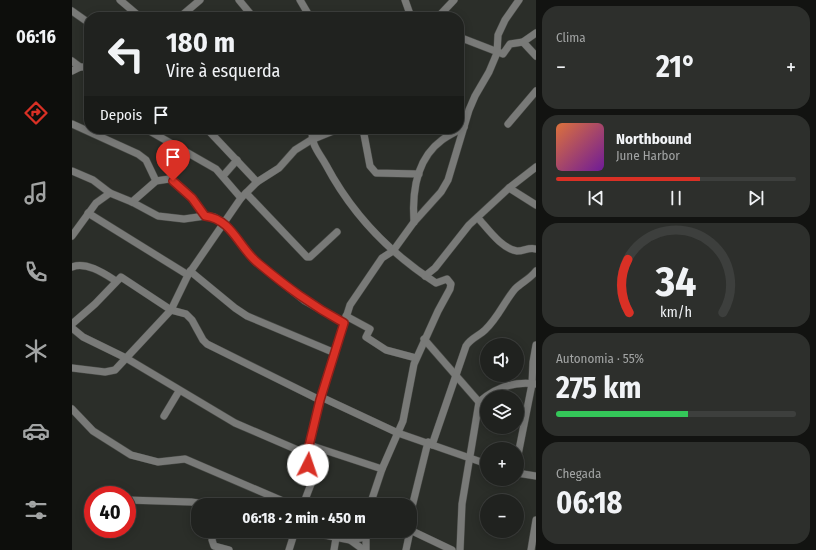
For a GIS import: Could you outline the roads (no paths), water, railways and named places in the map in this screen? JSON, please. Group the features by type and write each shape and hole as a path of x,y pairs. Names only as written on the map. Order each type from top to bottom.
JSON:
{"street":[{"path":"120,0 134,12"},
{"path":"186,12 200,0"},
{"path":"239,0 249,12"},
{"path":"247,9 249,0"},
{"path":"300,0 307,12"},
{"path":"405,0 409,12"},
{"path":"443,12 454,0"},
{"path":"464,115 489,72 497,53 498,35 505,20 519,0"},
{"path":"72,11 84,19"},
{"path":"464,39 497,53 503,54 510,44 523,42 536,33"},
{"path":"523,42 536,56"},
{"path":"72,61 80,67"},
{"path":"72,70 84,67"},
{"path":"508,124 536,91"},
{"path":"72,124 84,129"},
{"path":"94,134 138,154 146,160 152,169 156,181"},
{"path":"155,134 210,165 244,195 306,257 310,257 338,232"},
{"path":"212,134 257,182"},
{"path":"312,134 311,140 337,185 356,213 393,251 436,283"},
{"path":"72,368 111,372 171,310 189,273 244,195 257,182 279,168 295,150 311,140 326,134"},
{"path":"364,134 370,166 376,173 419,174"},
{"path":"414,222 412,200 419,174 431,152 441,141 452,134"},
{"path":"306,498 311,484 307,454 309,445 320,398 350,305 382,258 393,251 414,222 442,192 448,180 462,134"},
{"path":"223,176 237,160"},
{"path":"425,276 435,268 452,244 469,226 509,188 536,167"},
{"path":"72,171 93,180 110,193 132,202 158,216 184,220 205,216 214,217 224,223 256,262 305,301 370,329 366,337 386,350 416,358"},
{"path":"132,202 156,181 163,179 173,181 192,198 205,216"},
{"path":"509,188 536,205"},
{"path":"72,236 96,203 110,193"},
{"path":"88,213 189,273 247,316 335,353"},
{"path":"478,218 511,249 522,251 530,248 536,249"},
{"path":"73,264 97,270 116,281"},
{"path":"435,268 436,283"},
{"path":"415,498 430,444 469,342 486,329 495,319 515,289 530,279 536,271"},
{"path":"72,324 95,304 116,281 122,278 171,310 186,314 192,320 197,332 207,344 320,398 398,433 480,462"},
{"path":"372,498 382,469 403,421 416,358 424,339 450,289 451,284 447,279 436,283"},
{"path":"72,328 83,337 126,358 179,392 235,423 307,454"},
{"path":"424,339 479,402"},
{"path":"521,442 534,384 533,362 536,345"},
{"path":"460,550 462,504 479,402 504,387 519,383 534,384"},
{"path":"164,416 179,392"},
{"path":"72,409 93,431 131,455 158,462 174,459 185,460 275,498"},
{"path":"309,445 382,469"},
{"path":"524,474 536,476"},
{"path":"136,500 191,502"},
{"path":"531,550 536,520"},
{"path":"417,533 452,550"},
{"path":"212,538 214,546 229,550"},
{"path":"289,550 293,538"},
{"path":"334,550 336,538 350,540 365,550"},
{"path":"350,540 355,538"},
{"path":"365,550 366,538"},
{"path":"406,550 408,538"}]}
